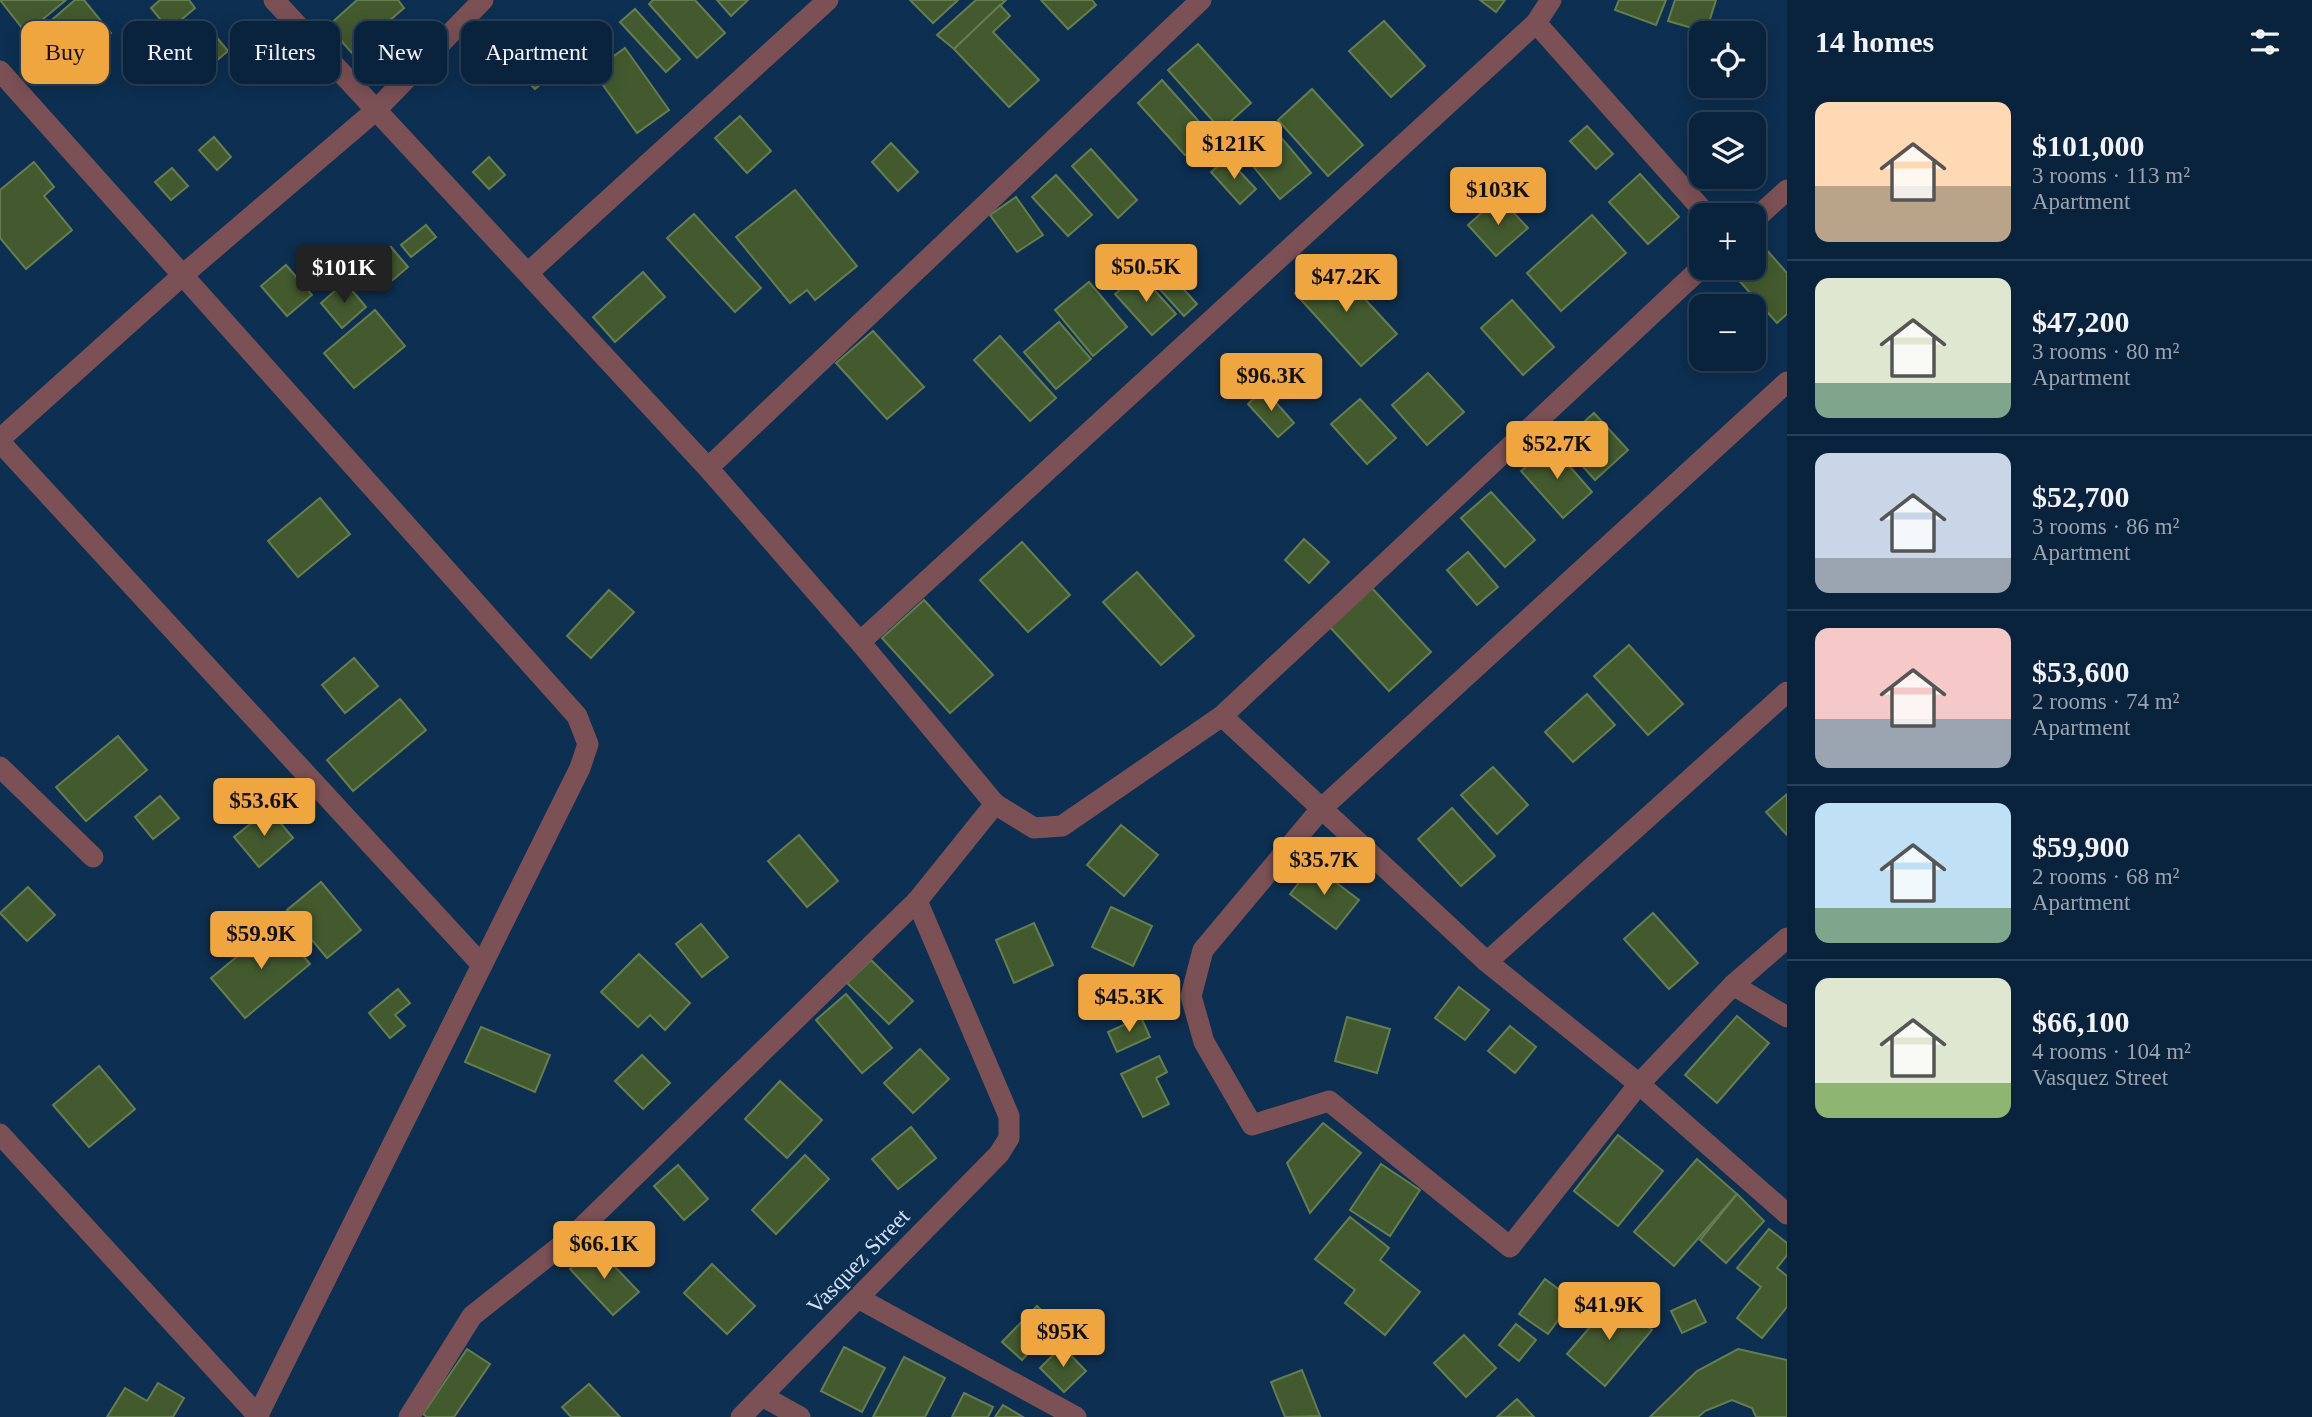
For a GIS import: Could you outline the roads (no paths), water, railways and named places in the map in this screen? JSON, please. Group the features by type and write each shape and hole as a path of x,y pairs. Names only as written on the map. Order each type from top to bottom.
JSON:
{"street":[{"path":"274,0 708,468 860,642 995,804 1034,828 1062,826 1222,716 1689,279"},
{"path":"482,965 0,441 184,274 375,111 483,0"},
{"path":"529,272 828,0"},
{"path":"708,468 1201,0"},
{"path":"860,642 1536,23 1551,0"},
{"path":"1536,23 1696,203"},
{"path":"0,71 578,716 588,744 580,768 258,1417 0,1133"},
{"path":"1766,209 1787,190"},
{"path":"1787,382 1321,810 1202,950 1191,996 1204,1042 1252,1125 1329,1101 1510,1247 1639,1084 1733,985 1787,938"},
{"path":"1487,962 1787,692"},
{"path":"1222,716 1487,962 1639,1084 1787,1214"},
{"path":"0,767 93,857"},
{"path":"409,1417 472,1316 572,1237 916,901 995,804"},
{"name":"Vasquez Street","path":"741,1417 999,1154 1009,1138 1009,1116 916,901"},
{"path":"1733,985 1787,1017"},
{"path":"858,1298 1076,1417"},
{"path":"762,1396 800,1417"}]}
